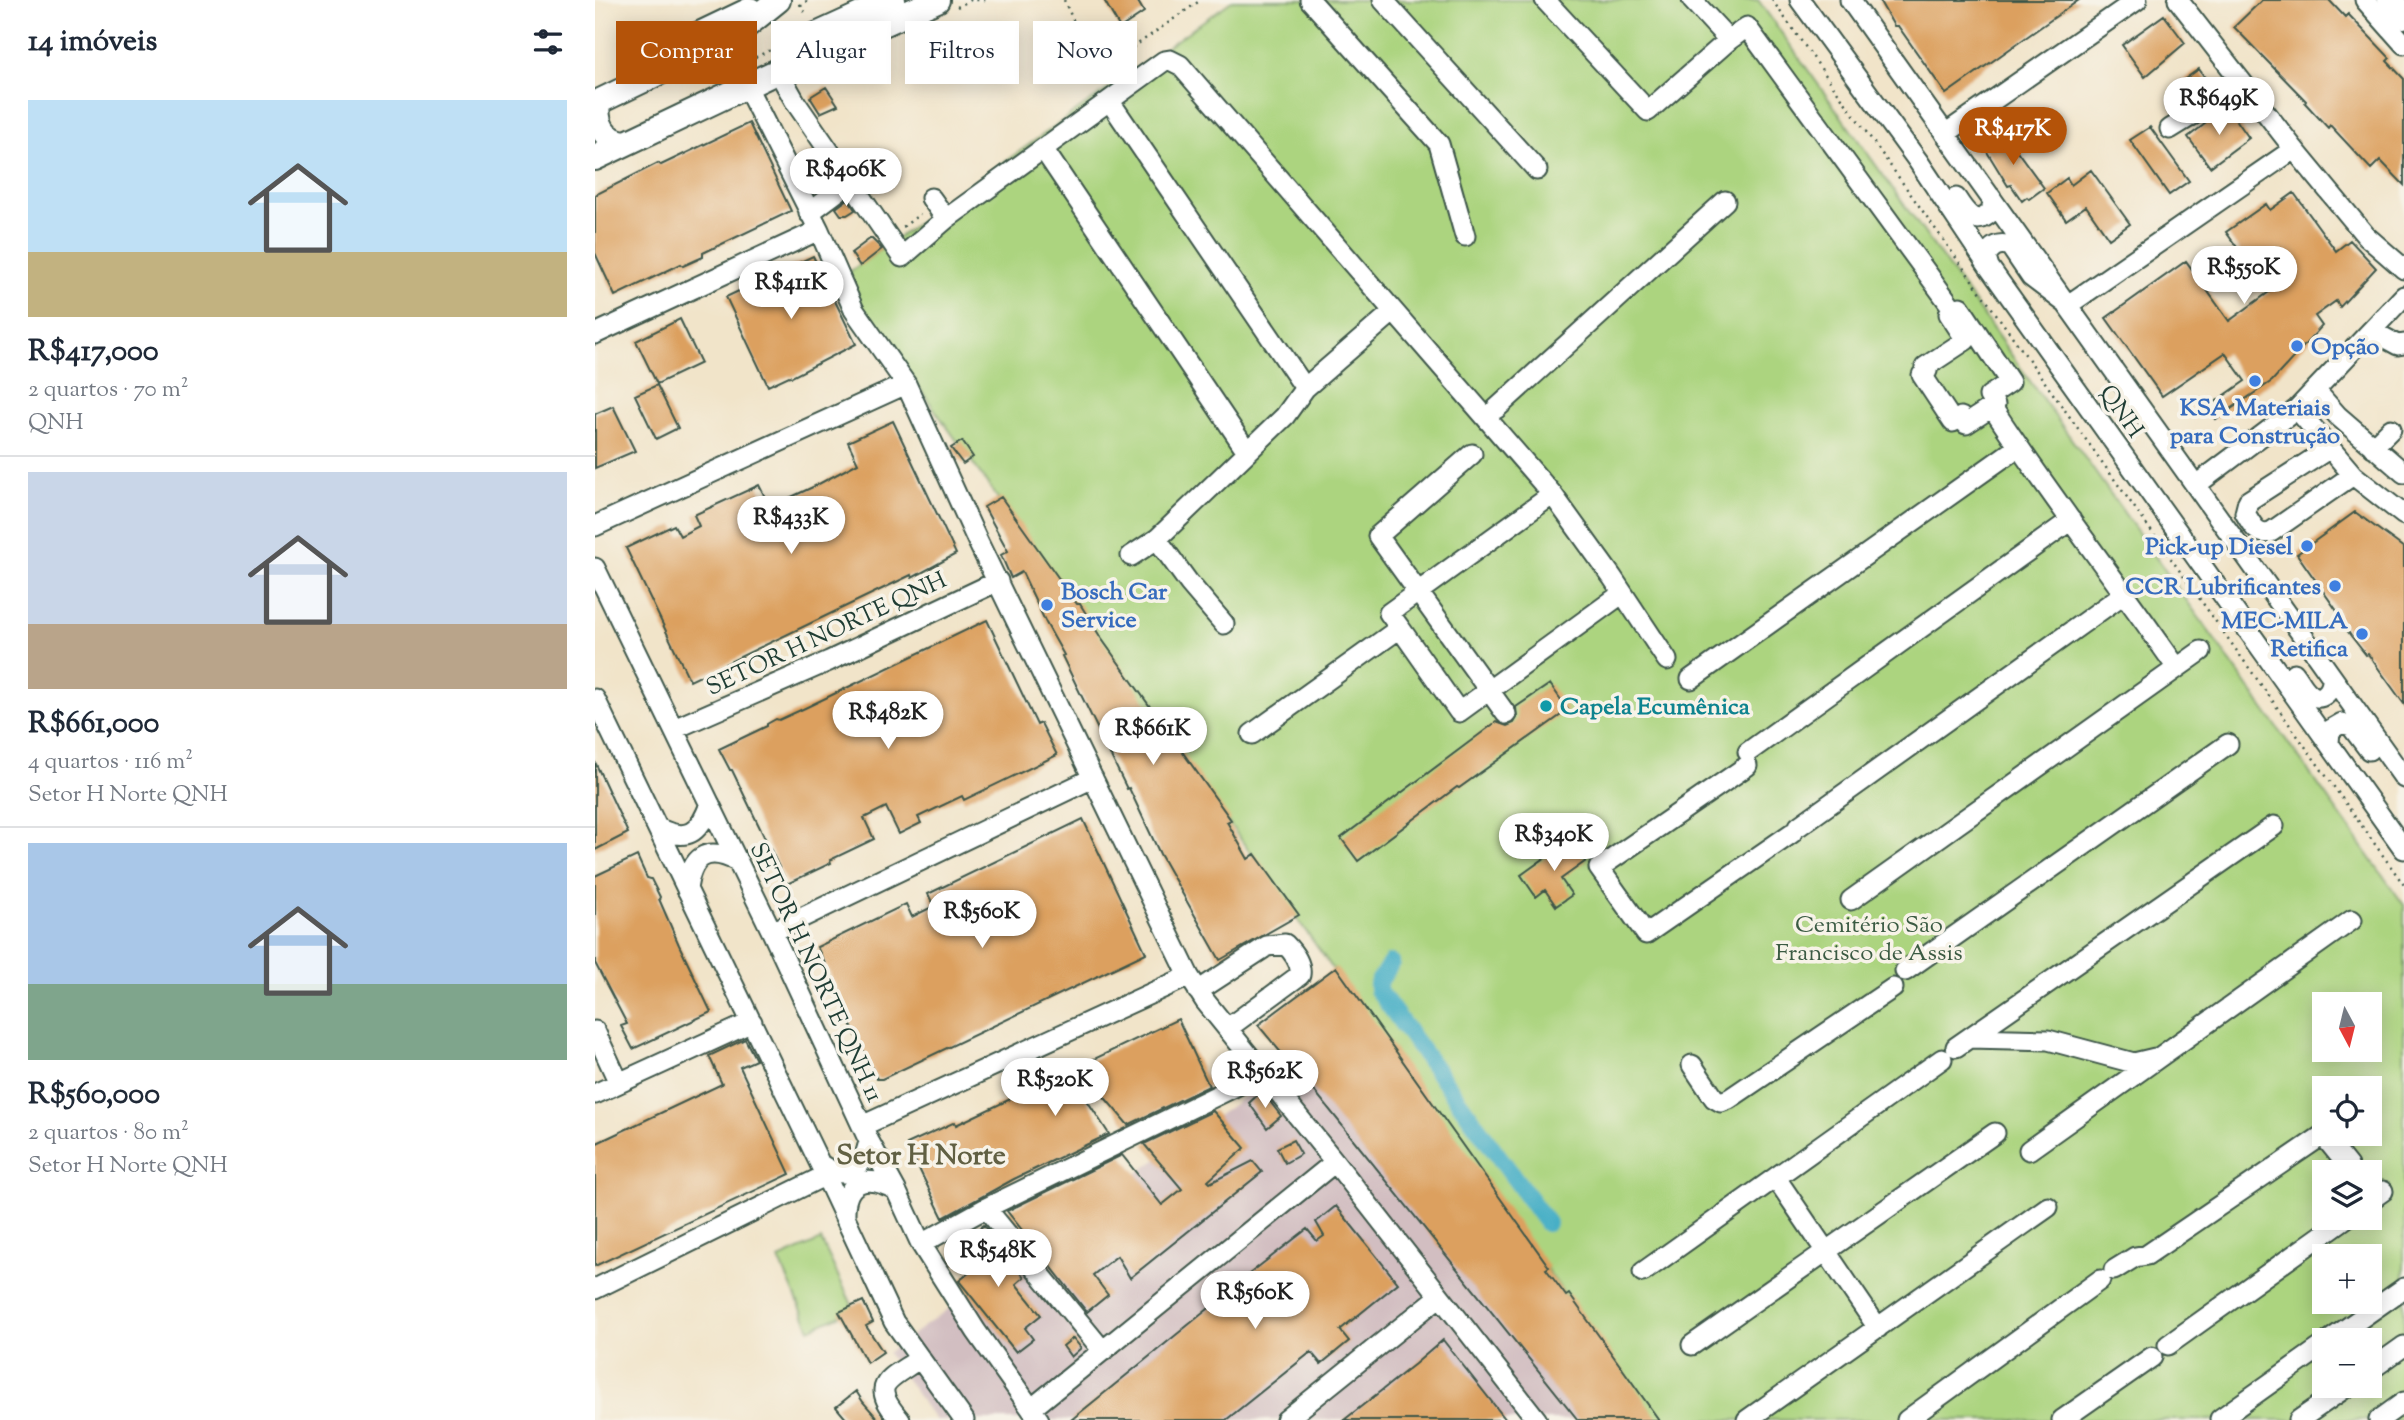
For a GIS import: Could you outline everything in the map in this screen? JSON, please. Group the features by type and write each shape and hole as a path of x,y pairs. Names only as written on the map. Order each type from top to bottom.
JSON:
{"main road":[{"path":"595,86 770,0"},
{"path":"626,143 610,139 599,127 596,115 598,102 731,38 778,0"},
{"path":"689,113 732,75 893,0"},
{"path":"891,23 934,5"},
{"path":"595,158 771,75"}],"street":[{"path":"1310,0 1439,144 1465,236"},
{"path":"1383,0 1537,170"},
{"path":"1545,0 1648,111 1747,27 1954,310"},
{"path":"1692,0 1729,40"},
{"name":"QNH","path":"1800,0 1918,161 1989,267 2404,849"},
{"name":"QNH","path":"1850,0 2404,779"},
{"path":"1945,134 2137,0"},
{"path":"2178,0 2294,149 2367,236 2404,269"},
{"path":"2365,0 2404,44"},
{"path":"785,84 902,257 937,207 1164,61 1175,62 1553,495 1667,660"},
{"path":"2170,129 2243,84"},
{"path":"747,87 814,221 853,310 906,384 998,581 1193,983 1537,1420"},
{"path":"1115,109 1305,388"},
{"path":"1989,267 1986,257 1991,248 2000,244 2010,246 2031,277 2068,305 2294,149"},
{"path":"1048,156 1247,451"},
{"path":"1918,161 1947,186 1973,218 1983,218 1991,212 1991,197"},
{"path":"595,334 814,221 850,183 877,162"},
{"path":"1496,409 1725,201"},
{"path":"2196,485 2297,409 2404,296"},
{"path":"1960,307 2010,382 1989,396 1995,405 1966,424 1961,417 1953,422 1922,375 1927,371 1925,367 1966,340 1949,314 1954,310 1960,307"},
{"path":"1131,556 1157,539 1285,416 1305,388 1387,317"},
{"path":"2372,331 2398,345 2404,344"},
{"path":"595,526 906,384"},
{"path":"2316,391 2338,416 2403,472 2383,500"},
{"path":"1992,407 2177,668"},
{"path":"2297,409 2353,475 2404,515"},
{"path":"2373,447 2391,429"},
{"path":"1691,680 2018,447"},
{"path":"2329,448 2248,501 2245,513 2256,531 2264,534 2271,532 2353,475"},
{"path":"1472,454 1378,536 1506,714"},
{"path":"1545,500 1419,594 1389,613 1459,712 1616,598"},
{"path":"2071,520 1599,868 1646,934 2125,593"},
{"path":"1157,539 1189,583 1224,624"},
{"name":"SETOR H NORTE QNH 11","path":"595,568 921,1244 963,1312 1035,1415"},
{"name":"SETOR H NORTE QNH","path":"674,729 829,661 998,581"},
{"path":"1252,734 1400,628"},
{"path":"2252,636 2288,664 2314,696 2319,697 2329,692 2332,688 2332,677"},
{"path":"1851,900 2200,651"},
{"path":"595,699 894,1322 964,1420"},
{"path":"2329,743 2328,734 2333,726 2346,724 2378,762 2404,779"},
{"path":"1905,971 2228,744"},
{"path":"772,932 1093,778"},
{"path":"658,828 674,836 687,835 705,818 709,804"},
{"path":"1643,1272 1956,1048 2274,826"},
{"path":"687,890 689,873 695,861 707,854 724,854 737,861"},
{"path":"2029,1150 2352,920"},
{"path":"595,1289 822,1170 844,1173 855,1169 866,1155 866,1133 1268,946 1285,944 1301,967 1300,975 1228,1028"},
{"path":"1692,1065 1714,1098 1721,1102 1729,1099 1893,988"},
{"path":"595,1094 752,1022"},
{"path":"595,1031 619,1083"},
{"path":"1956,1048 2048,1040 2134,1063 2160,1057"},
{"path":"921,1244 986,1208 1263,1073"},
{"path":"1692,1345 1995,1133"},
{"path":"1907,1420 2107,1275 2134,1257 2147,1255 2323,1135 2343,1160"},
{"path":"1035,1415 1103,1351 1335,1162"},
{"path":"1776,1178 1878,1328"},
{"path":"845,1217 845,1200 852,1189 864,1181 879,1181 896,1190"},
{"path":"1747,1420 2048,1207"},
{"path":"986,1208 1103,1351"},
{"path":"2062,1420 2329,1230"},
{"path":"2347,1328 2404,1288"},
{"path":"1286,1420 1439,1297"},
{"path":"2382,1362 2404,1346"},
{"path":"2220,1419 2312,1354"},
{"path":"900,1420 887,1405 884,1387 887,1380 919,1359"},
{"path":"2299,1420 2331,1398"},
{"path":"2379,1420 2404,1402"}],"path":[{"path":"934,5 988,0"},
{"path":"1064,0 1073,21"},
{"path":"1137,44 1201,0"},
{"path":"1772,0 2404,885"},
{"path":"889,237 937,207"}],"shaded area":[{"path":"1358,1015 1635,1420 935,1420 887,1353"}],"green space":[{"name":"Cemitério São Francisco de Assis","path":"1233,0 1758,0 2404,905 2404,1420 1654,1420 841,278 1115,84 1137,84 1137,68"},
{"path":"821,1240 854,1309 810,1329 779,1259"}],"building":[{"path":"1104,0 1137,0 1144,12 1130,21 1116,21"},
{"path":"1879,0 2079,0 1946,94 1898,26 1894,26"},
{"path":"2262,0 2329,0 2345,17 2348,14 2390,58 2387,61 2404,79 2404,185 2380,160 2371,169 2330,125 2328,128 2306,101 2234,27"},
{"path":"2164,15 2185,43 2145,77 2122,45"},
{"path":"2199,69 2212,88 2190,102 2178,84"},
{"path":"826,87 838,105 820,113 810,97"},
{"path":"2228,108 2249,138 2210,167 2188,137"},
{"path":"749,123 791,211 703,253 703,257 683,266 681,264 615,296 595,253 595,195 658,163 661,165"},
{"path":"2150,127 2189,181 2169,195 2130,140"},
{"path":"2004,133 2044,188 2029,199 2027,197 2022,201 2011,185 2008,186 1984,147 1996,135"},
{"path":"814,151 822,163 810,171 802,160"},
{"path":"2091,170 2130,224 2109,239 2086,206 2066,220 2047,193 2067,178 2071,185"},
{"path":"2294,193 2336,251 2350,240 2376,268 2340,307 2336,301 2315,316 2322,326 2272,381 2216,419 2208,407 2245,381 2225,353 2162,396 2106,318 2186,261 2229,321 2269,292 2226,232 2266,204 2270,210"},
{"path":"848,199 855,210 841,215 836,208"},
{"path":"871,238 882,249 860,266 851,253"},
{"path":"813,256 856,344 792,377 768,386 726,297"},
{"path":"680,319 701,363 657,384 636,341"},
{"path":"657,385 678,428 656,439 635,395"},
{"path":"613,406 635,451 595,468 595,414"},
{"path":"893,421 956,554 912,578 911,575 690,681 626,548 674,525 680,536 699,526 694,515 759,485 770,507 815,486 858,463 848,442"},
{"path":"962,441 973,457 963,464 951,448"},
{"path":"1001,497 1077,604 1080,604 1101,638 1231,820 1227,822 1248,859 1255,854 1299,915 1220,960 1160,854 1022,572 1011,578 1001,555 1008,551 984,507"},
{"path":"2355,512 2404,548 2404,704 2368,654 2366,655 2351,636 2297,554"},
{"path":"987,620 1037,725 1041,723 1057,755 964,800 962,796 918,817 921,823 899,834 886,807 864,818 874,839 787,884 732,770 719,749 776,719 805,708"},
{"path":"1550,684 1568,710 1457,787 1358,861 1341,838 1496,722 1507,726 1514,723 1517,718 1516,707"},
{"path":"595,762 628,833 595,850"},
{"path":"1083,819 1146,953 882,1079 877,1079 817,947 906,904 912,917 934,906 928,894"},
{"path":"1570,840 1586,861 1561,879 1572,895 1556,906 1545,890 1536,897 1521,875"},
{"path":"637,856 660,897 711,1012 633,1049 621,1026 627,1024 595,963 595,876"},
{"path":"1336,967 1549,1267 1546,1269 1566,1296 1569,1294 1659,1420 1578,1420 1285,1054 1283,1055 1258,1025"},
{"path":"1178,1019 1209,1086 1128,1125 1090,1080 1079,1088 1109,1134 1014,1179 943,1218 907,1144 955,1122 956,1125"},
{"path":"745,1039 756,1060 740,1067 790,1174 595,1266 595,1144 722,1084 709,1056"},
{"path":"1262,1091 1281,1116 1267,1128 1249,1103"},
{"path":"1213,1111 1245,1148 1208,1181 1210,1183 1253,1161 1262,1172 1130,1278 1117,1256 1093,1275 1108,1295 1087,1312 1007,1211 1122,1155 1162,1205 1182,1189 1144,1144"},
{"path":"1293,1140 1301,1154 1285,1163 1277,1148"},
{"path":"1336,1206 1398,1283 1340,1330 1349,1341 1321,1364 1311,1352 1226,1420 1071,1420 1307,1229 1317,1241 1324,1236 1316,1222"},
{"path":"984,1225 1024,1277 1016,1284 1041,1315 1025,1328 1033,1339 1016,1352 959,1281 977,1266 960,1245"},
{"path":"863,1301 873,1322 866,1326 883,1352 867,1363 839,1312"},
{"path":"1073,1338 1081,1348 1071,1357 1063,1346"},
{"path":"1443,1340 1506,1420 1344,1420 1415,1364"},
{"path":"856,1391 879,1420 847,1420 836,1407"}],"waterway":[{"path":"1391,963 1378,983 1378,990 1547,1223"}],"place":[{"name":"Opção","path":"2297,346"},
{"name":"KSA Materiais para Construção","path":"2255,381"},
{"name":"Pick-up Diesel","path":"2307,546"},
{"name":"CCR Lubrificantes","path":"2335,586"},
{"name":"Bosch Car Service","path":"1047,605"},
{"name":"MEC-MILA Retifica","path":"2362,634"},
{"name":"Capela Ecumênica","path":"1546,706"}],"district":[{"name":"Setor H Norte","path":"921,1154"}]}
